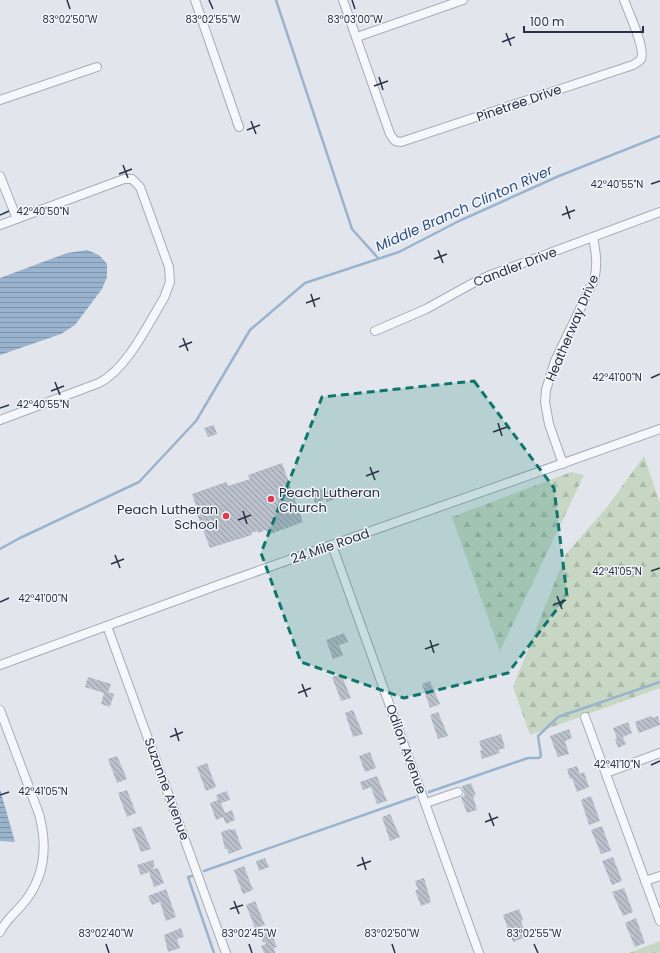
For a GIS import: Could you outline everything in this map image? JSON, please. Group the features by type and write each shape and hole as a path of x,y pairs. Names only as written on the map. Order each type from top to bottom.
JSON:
{"street":[{"path":"195,0 239,127"},
{"path":"343,0 357,37 463,0"},
{"name":"Pinetree Drive","path":"357,37 390,134 395,141 404,142 633,65 641,59 642,51 624,0"},
{"path":"0,100 97,67"},
{"path":"0,176 17,219"},
{"path":"0,225 124,179 132,179 140,187 166,258 170,282 164,298 129,355 112,376 99,383 0,420"},
{"name":"Candler Drive","path":"375,331 426,309 466,286 488,276 660,212"},
{"name":"Heatherway Drive","path":"563,464 549,424 545,402 546,390 555,361 594,280 597,262 593,237"},
{"name":"24 Mile Road","path":"0,665 332,545 660,430"},
{"name":"Odilon Avenue","path":"332,545 479,953"},
{"name":"Suzanne Avenue","path":"107,626 226,953"},
{"path":"0,710 39,814 43,828 44,843 44,858 41,871 32,893 8,920 0,932"},
{"path":"585,717 660,921"},
{"path":"606,773 660,753"},
{"path":"426,803 458,792"},
{"path":"645,881 660,876"}],"highlighted area":[{"path":"474,381 554,488 567,596 508,673 404,698 301,662 261,553 322,397"}],"green space":[{"path":"644,456 660,503 660,688 530,735 513,687 566,554 607,507"},
{"path":"571,472 584,475 500,651 452,517"},
{"path":"660,941 660,953 629,953"}],"water":[{"path":"87,250 99,255 107,264 107,277 102,289 75,325 61,334 0,355 0,278 67,253"},
{"path":"0,789 15,842 0,841"}],"building":[{"path":"214,425 217,434 208,437 204,428"},
{"path":"282,463 303,522 268,535 266,530 258,533 257,531 251,533 252,535 210,548 197,514 199,514 192,494 226,482 228,486 250,479 248,475"},
{"path":"337,488 340,497 327,502 326,499 315,503 312,493 323,489 324,492"},
{"path":"344,633 348,642 339,645 343,655 333,659 326,640"},
{"path":"341,674 351,698 341,701 332,677"},
{"path":"88,677 111,684 108,692 114,694 110,707 101,704 104,693 85,687"},
{"path":"430,681 440,704 430,708 422,684"},
{"path":"353,710 363,734 353,737 345,713"},
{"path":"438,712 448,736 438,739 430,715"},
{"path":"651,716 652,718 658,716 660,725 639,733 635,722"},
{"path":"628,722 632,733 623,737 626,744 618,748 615,739 617,738 613,728"},
{"path":"569,729 572,738 565,741 569,754 558,757 550,736"},
{"path":"501,734 505,748 498,750 500,753 482,759 480,751 482,750 479,741"},
{"path":"370,752 376,768 365,772 359,756"},
{"path":"117,756 127,779 117,783 108,759"},
{"path":"207,763 216,787 206,791 197,767"},
{"path":"577,766 580,774 584,772 589,787 577,792 572,778 570,779 567,769"},
{"path":"377,776 387,801 377,804 371,787 363,790 360,782"},
{"path":"471,783 476,795 473,796 477,810 467,813 461,797 465,796 462,786"},
{"path":"127,790 136,813 127,817 118,793"},
{"path":"227,791 230,800 221,803 225,813 232,810 235,820 226,824 223,817 216,820 210,803 218,800 216,795"},
{"path":"591,796 600,821 589,825 581,800"},
{"path":"390,814 400,837 390,841 382,817"},
{"path":"141,826 151,849 141,852 132,829"},
{"path":"602,826 611,851 601,854 591,830"},
{"path":"235,829 242,849 229,854 227,849 225,849 221,832"},
{"path":"613,857 622,881 612,885 602,861"},
{"path":"265,858 269,867 259,871 256,861"},
{"path":"153,860 155,866 153,869 158,868 164,883 154,887 149,872 141,875 137,865"},
{"path":"244,866 253,890 243,894 234,870"},
{"path":"424,878 431,902 421,906 415,890 418,890 415,881"},
{"path":"624,888 633,912 623,916 612,892"},
{"path":"166,889 176,917 166,921 160,902 152,905 148,896"},
{"path":"255,901 265,925 255,928 246,905"},
{"path":"519,909 523,920 521,921 524,930 521,931 523,938 513,942 503,915"},
{"path":"636,918 645,943 635,947 625,923"},
{"path":"181,928 184,937 177,939 180,948 168,952 164,935"},
{"path":"270,930 277,947 274,948 275,953 264,953 261,946 266,944 263,942 260,934"}],"waterway":[{"path":"276,0 352,229 378,258"},
{"name":"Middle Branch Clinton River","path":"0,549 20,538 139,482 196,421 250,330 305,283 399,252 459,221 559,176 660,136"},
{"path":"429,792 528,758 539,758 541,756 538,736 558,717 660,682"},
{"path":"204,871 415,797"},
{"path":"192,876 188,877 214,953"}],"place":[{"name":"Peach Lutheran Church","path":"271,499"},
{"name":"Peach Lutheran School","path":"226,516"}]}
